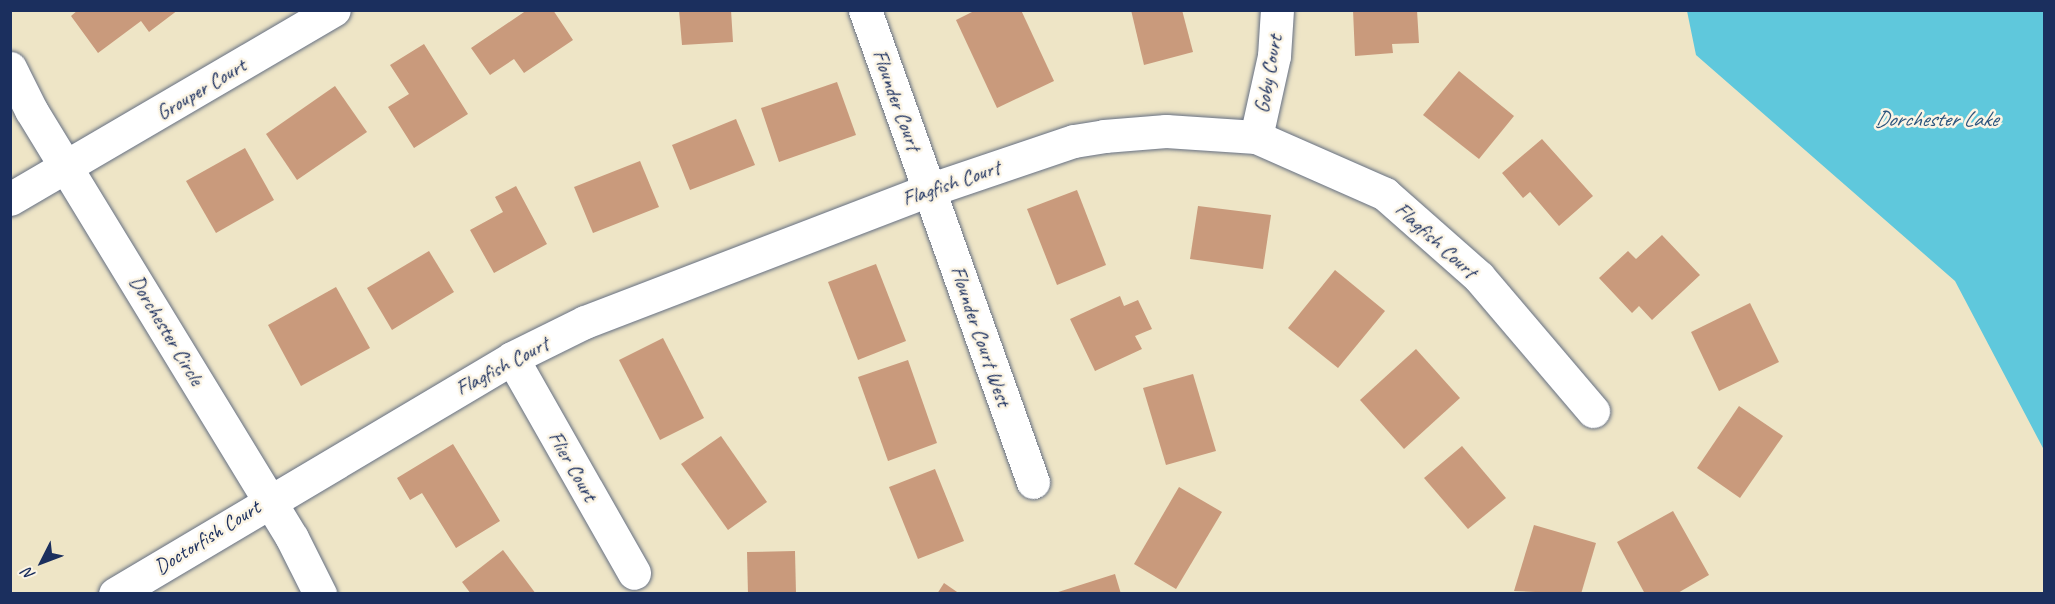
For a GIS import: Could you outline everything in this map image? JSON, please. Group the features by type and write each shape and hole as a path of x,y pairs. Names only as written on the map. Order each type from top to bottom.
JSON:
{"street":[{"name":"Grouper Court","path":"10,199 334,10"},
{"name":"Flounder Court","path":"865,10 929,190"},
{"name":"Goby Court","path":"1256,137 1274,56 1276,10"},
{"name":"Dorchester Circle","path":"10,68 268,499 320,594"},
{"name":"Flagfish Court","path":"268,499 512,358 664,290 929,190 1074,141 1166,131 1256,137 1385,194 1479,277 1593,411"},
{"name":"Flounder Court West","path":"929,190 1033,482"},
{"name":"Flier Court","path":"512,358 634,573"},
{"name":"Doctorfish Court","path":"115,594 268,499"}],"water":[{"name":"Dorchester Lake","path":"1687,11 2044,11 2044,450 1955,281 1696,55"}],"building":[{"path":"78,10 178,10 149,32 141,21 98,53 71,16"},
{"path":"527,10 553,10 573,40 524,73 514,59 490,75 471,48"},
{"path":"679,10 731,10 733,42 682,45"},
{"path":"976,10 1021,10 1054,81 997,108 956,20"},
{"path":"1131,10 1182,10 1193,52 1144,65"},
{"path":"1353,10 1417,10 1419,43 1392,44 1393,53 1355,56"},
{"path":"424,44 468,114 414,148 388,107 409,94 390,65"},
{"path":"1459,71 1514,116 1479,159 1423,115"},
{"path":"837,82 856,135 779,162 761,108"},
{"path":"335,86 367,132 297,180 266,134"},
{"path":"736,119 755,165 690,190 672,145"},
{"path":"1542,139 1593,196 1559,226 1530,192 1523,198 1502,173"},
{"path":"245,148 274,200 216,233 186,181"},
{"path":"640,161 659,207 593,233 574,187"},
{"path":"516,186 547,244 494,273 470,230 503,212 495,197"},
{"path":"1077,190 1106,265 1057,285 1027,209"},
{"path":"1198,206 1271,215 1263,269 1190,259"},
{"path":"1662,235 1700,275 1652,320 1639,306 1632,313 1599,278 1628,251 1636,259"},
{"path":"429,251 454,292 392,330 367,288"},
{"path":"876,264 906,341 858,360 828,282"},
{"path":"1335,270 1385,311 1338,368 1288,328"},
{"path":"336,287 370,348 301,386 268,325"},
{"path":"1120,296 1124,306 1138,300 1152,329 1135,336 1142,349 1095,371 1070,319"},
{"path":"1750,303 1779,362 1719,391 1691,332"},
{"path":"663,338 704,418 660,440 619,360"},
{"path":"1416,349 1460,398 1404,449 1360,400"},
{"path":"908,360 937,443 888,461 858,377"},
{"path":"1193,374 1216,451 1166,465 1143,388"},
{"path":"1739,406 1783,436 1740,498 1697,468"},
{"path":"721,436 767,502 728,530 681,464"},
{"path":"453,444 500,521 456,548 422,493 410,500 397,478"},
{"path":"1462,446 1506,498 1468,529 1424,478"},
{"path":"935,469 964,541 918,559 889,487"},
{"path":"1179,487 1222,512 1176,589 1134,564"},
{"path":"1673,511 1709,575 1676,594 1645,594 1617,542"},
{"path":"1534,525 1596,543 1581,594 1514,591"},
{"path":"503,550 536,594 471,594 462,582"},
{"path":"795,551 796,594 748,594 747,552"},
{"path":"1115,574 1121,594 1055,594 1055,593"},
{"path":"944,583 960,594 937,594"}]}
